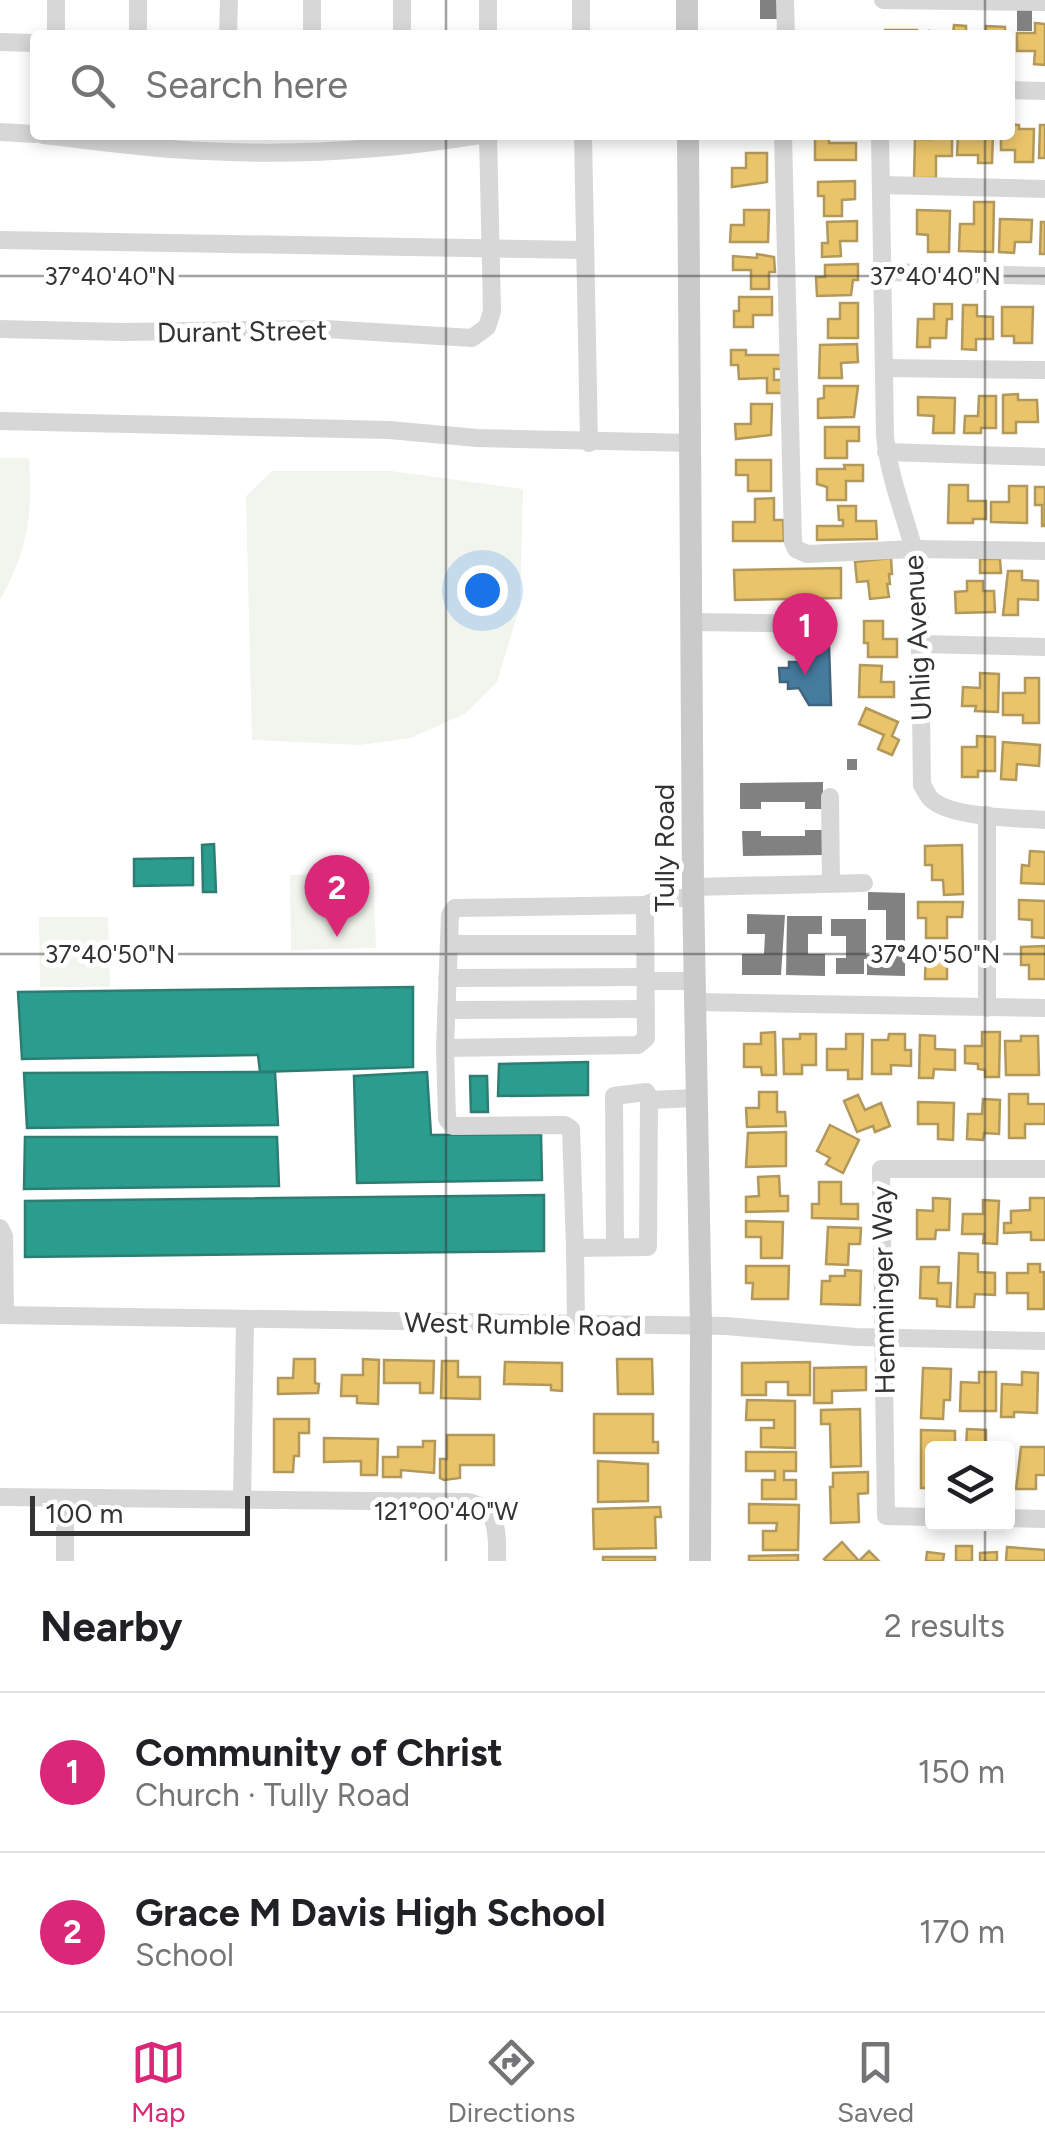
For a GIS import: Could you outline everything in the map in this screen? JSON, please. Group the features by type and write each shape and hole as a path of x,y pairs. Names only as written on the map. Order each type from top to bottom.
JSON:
{"main road":[{"path":"687,0 687,30"},
{"name":"Tully Road","path":"688,140 700,1561"}],"street":[{"path":"56,0 56,30"},
{"path":"138,0 138,30"},
{"path":"228,30 229,0"},
{"path":"312,0 312,30"},
{"path":"402,0 402,30"},
{"path":"488,0 488,30"},
{"path":"581,0 582,30"},
{"path":"785,0 786,30"},
{"path":"883,0 1045,2"},
{"path":"0,42 30,43"},
{"path":"1015,90 1045,91"},
{"path":"0,132 30,134"},
{"path":"138,140 202,152 312,144 398,147 446,140"},
{"path":"488,140 491,250"},
{"path":"583,140 589,443"},
{"path":"783,140 792,542 796,549 807,554 914,549 1045,552"},
{"name":"Uhlig Avenue","path":"880,140 886,452 914,549 921,594 922,784 931,799 946,808 987,815"},
{"path":"881,185 1045,189"},
{"path":"0,240 584,250"},
{"name":"Durant Street","path":"0,330 326,329 462,339 483,332 492,311 491,250"},
{"path":"882,272 1045,276"},
{"path":"884,368 1045,370"},
{"path":"0,421 389,430 589,443 691,443"},
{"path":"886,452 1045,456"},
{"path":"693,622 829,624"},
{"path":"921,644 1045,647"},
{"path":"830,797 831,884"},
{"path":"987,1008 987,815 1045,820"},
{"path":"576,1325 571,1129 565,1125 449,1124 444,1048 450,915 455,908 646,905 693,893 864,883"},
{"path":"444,1048 638,1045 646,1038 646,905"},
{"path":"449,944 646,944"},
{"path":"447,978 646,979 695,992 1045,1008"},
{"path":"446,1010 646,1010"},
{"path":"575,1248 648,1247 646,1092 614,1096 614,1247"},
{"path":"648,1100 696,1098"},
{"name":"Hemminger Way","path":"925,1517 886,1516 881,1169 1045,1169"},
{"path":"0,1228 4,1236 3,1315"},
{"name":"West Rumble Road","path":"3,1315 763,1327 815,1334 1045,1341"},
{"path":"242,1500 245,1320"},
{"path":"0,1497 468,1502 488,1511 496,1526 497,1561"},
{"path":"65,1498 65,1561"},
{"path":"1015,1518 1045,1519"}],"shaded area":[{"path":"0,458 29,458 30,498 23,548 0,600"},
{"path":"272,471 391,471 523,489 520,606 497,682 466,713 411,738 360,745 252,740 246,496"},
{"path":"373,873 376,948 291,950 290,875"},
{"path":"39,917 108,917 110,987 40,987"}],"building: Homes":[{"path":"1035,23 1045,24 1045,65 1034,64 1035,51 1017,51 1017,33 1035,33"},
{"path":"986,26 1005,27 1005,30 986,30"},
{"path":"1015,125 1019,129 1034,129 1033,162 1015,162 1015,150 1001,150 1001,140 1015,140"},
{"path":"1040,125 1045,125 1045,158 1039,158"},
{"path":"815,140 856,143 856,160 815,160"},
{"path":"915,140 952,140 952,156 936,156 936,178 914,178"},
{"path":"958,140 993,140 992,163 978,163 978,155 957,155"},
{"path":"746,153 767,153 767,182 732,187 732,168 746,168"},
{"path":"855,181 855,199 842,200 842,216 824,216 824,196 818,196 818,182"},
{"path":"974,202 994,202 993,252 959,251 960,224 974,224"},
{"path":"744,210 769,210 768,242 730,242 731,225 744,225"},
{"path":"917,210 950,211 949,252 928,252 928,235 917,234"},
{"path":"1000,219 1032,220 1031,242 1015,242 1014,253 999,252"},
{"path":"857,221 857,241 840,241 841,256 822,257 822,243 828,243 827,222"},
{"path":"1041,222 1045,222 1045,254 1040,254"},
{"path":"757,254 774,257 775,272 769,272 769,289 751,289 751,270 733,270 733,256 757,258"},
{"path":"858,264 858,280 853,280 851,295 817,296 816,277 825,277 825,265"},
{"path":"739,297 772,297 772,315 753,315 753,327 734,327"},
{"path":"840,303 858,303 858,338 828,338 828,319 840,319"},
{"path":"934,304 952,304 946,338 930,338 930,347 917,347 918,319 934,319"},
{"path":"963,305 977,305 977,316 993,317 993,339 976,339 976,350 962,349"},
{"path":"1002,307 1033,307 1032,343 1014,343 1014,336 1002,336"},
{"path":"857,344 858,362 841,363 842,378 819,378 820,345"},
{"path":"731,350 746,350 746,355 782,355 782,369 774,369 774,380 782,380 782,393 767,393 767,378 739,379 738,365 731,365"},
{"path":"824,386 858,386 854,417 818,418 818,399 824,398"},
{"path":"1018,394 1018,400 1037,400 1038,422 1016,422 1016,433 1003,433 1003,395"},
{"path":"979,396 996,396 996,428 964,433 965,416 978,416"},
{"path":"918,397 955,398 954,433 933,433 934,416 918,415"},
{"path":"751,404 772,404 771,435 736,439 735,424 751,424"},
{"path":"825,427 859,427 859,441 847,441 847,458 825,458"},
{"path":"736,460 771,460 771,491 748,491 748,475 736,475"},
{"path":"844,465 863,465 863,481 846,481 846,500 827,500 827,487 817,484 817,469 845,469"},
{"path":"949,485 968,485 968,501 986,501 986,519 948,523"},
{"path":"1009,486 1027,486 1027,523 991,522 991,502 1009,502"},
{"path":"1035,487 1045,487 1045,526 1042,505 1035,505"},
{"path":"774,498 774,520 783,520 784,541 733,541 733,522 755,522 755,499"},
{"path":"838,506 856,506 856,521 876,521 877,539 817,540 817,526 843,526"},
{"path":"891,558 889,597 870,599 868,581 857,582 855,562"},
{"path":"980,559 1000,559 1001,573 980,573"},
{"path":"841,568 841,598 735,600 734,570"},
{"path":"1008,571 1022,571 1022,580 1038,581 1038,600 1018,599 1018,615 1003,615"},
{"path":"967,581 983,581 983,591 994,591 995,612 956,613 955,592 967,591"},
{"path":"864,621 883,621 883,639 897,639 897,657 868,657"},
{"path":"860,665 882,666 881,682 894,682 894,697 859,697"},
{"path":"980,673 999,674 998,712 962,706 963,687 980,688"},
{"path":"1025,678 1039,678 1039,723 1023,723 1023,715 1003,715 1003,693 1025,693"},
{"path":"866,708 898,722 892,736 899,740 892,755 878,749 884,735 859,724"},
{"path":"977,736 995,737 995,771 978,771 978,777 962,777 962,747 977,747"},
{"path":"1003,742 1040,745 1039,766 1017,764 1016,780 1001,779"},
{"path":"962,845 963,894 944,895 943,880 932,880 932,865 925,865 925,846"},
{"path":"1030,851 1045,852 1045,884 1021,883 1022,865 1029,866"},
{"path":"1019,900 1045,901 1045,938 1032,937 1032,920 1019,919"},
{"path":"918,902 963,902 962,917 947,917 947,938 926,938 926,918 918,918"},
{"path":"926,944 963,944 962,960 947,959 947,979 925,979"},
{"path":"1045,946 1045,979 1029,979 1029,965 1021,965 1021,947"},
{"path":"775,1032 776,1075 762,1075 761,1067 744,1067 744,1044 761,1044 761,1033"},
{"path":"982,1032 1000,1032 999,1077 985,1077 985,1070 978,1069 978,1064 965,1063 965,1046 982,1046"},
{"path":"800,1034 816,1034 816,1065 802,1065 802,1074 784,1074 783,1039 800,1039"},
{"path":"846,1034 863,1034 862,1079 848,1079 848,1070 827,1070 827,1049 846,1049"},
{"path":"889,1034 905,1034 911,1066 891,1065 891,1074 872,1074 872,1040 888,1040"},
{"path":"920,1035 935,1036 935,1049 955,1050 955,1070 934,1069 933,1078 919,1078"},
{"path":"1021,1036 1038,1036 1039,1075 1006,1075 1005,1041 1021,1041"},
{"path":"759,1092 777,1092 777,1112 785,1112 786,1126 747,1127 746,1108 759,1108"},
{"path":"1009,1094 1028,1094 1028,1104 1045,1104 1045,1124 1025,1124 1025,1138 1009,1138"},
{"path":"858,1095 865,1110 881,1103 890,1126 875,1132 873,1126 857,1132 844,1101"},
{"path":"983,1099 1000,1100 999,1134 984,1133 983,1140 967,1139 968,1114 982,1114"},
{"path":"918,1102 954,1103 953,1140 938,1139 938,1124 918,1124"},
{"path":"830,1125 859,1140 843,1173 826,1164 830,1158 817,1151"},
{"path":"786,1132 786,1166 746,1167 748,1133"},
{"path":"779,1176 780,1196 788,1196 788,1211 746,1212 746,1197 759,1196 758,1177"},
{"path":"819,1182 841,1182 841,1204 858,1204 858,1219 812,1218 812,1204 819,1204"},
{"path":"933,1198 950,1199 949,1230 936,1230 935,1239 917,1239 917,1210 933,1211"},
{"path":"1030,1198 1045,1198 1045,1240 1031,1240 1031,1232 1004,1233 1004,1223 1011,1223 1011,1211 1030,1210"},
{"path":"983,1200 999,1201 997,1244 983,1243 984,1234 962,1234 963,1214 983,1214"},
{"path":"746,1221 783,1222 782,1258 761,1258 761,1237 746,1237"},
{"path":"828,1227 861,1228 860,1244 849,1244 848,1265 826,1264"},
{"path":"959,1253 978,1254 978,1272 995,1273 995,1295 975,1294 974,1307 957,1307"},
{"path":"1028,1264 1040,1264 1040,1272 1044,1272 1044,1309 1028,1309 1028,1293 1007,1293 1007,1273 1028,1273"},
{"path":"746,1266 789,1266 788,1299 752,1299 753,1283 746,1283"},
{"path":"921,1267 939,1267 938,1283 951,1283 950,1307 937,1306 937,1299 920,1298"},
{"path":"845,1270 861,1271 860,1305 821,1304 822,1281 830,1281 830,1276 845,1276"},
{"path":"294,1359 315,1359 318,1393 278,1394 278,1378 293,1378"},
{"path":"363,1359 379,1360 378,1404 357,1403 357,1396 341,1396 342,1375 363,1375"},
{"path":"617,1359 652,1359 653,1394 618,1394"},
{"path":"384,1360 434,1361 433,1393 420,1393 420,1383 384,1383"},
{"path":"442,1361 458,1361 458,1377 480,1377 480,1399 441,1398"},
{"path":"505,1362 562,1363 562,1391 551,1390 551,1385 504,1384"},
{"path":"810,1362 810,1395 788,1395 788,1382 766,1382 766,1395 742,1395 742,1363"},
{"path":"866,1367 866,1390 832,1391 832,1403 814,1403 814,1368"},
{"path":"923,1368 951,1369 950,1400 944,1400 943,1419 921,1418"},
{"path":"979,1372 996,1372 996,1411 960,1411 961,1382 979,1383"},
{"path":"1022,1372 1038,1373 1037,1413 1014,1412 1014,1417 1001,1417 1002,1384 1022,1385"},
{"path":"747,1400 795,1401 795,1448 761,1447 761,1428 774,1428 774,1420 746,1420"},
{"path":"860,1409 861,1466 831,1467 830,1424 821,1424 821,1410"},
{"path":"594,1414 653,1414 653,1442 658,1442 658,1453 594,1453"},
{"path":"274,1419 309,1419 309,1433 299,1433 299,1456 294,1456 293,1472 274,1472"},
{"path":"967,1429 986,1430 986,1441 966,1441"},
{"path":"921,1430 955,1431 955,1441 925,1441 925,1488 921,1488"},
{"path":"447,1435 494,1435 494,1465 460,1465 460,1478 440,1478 440,1459 447,1459"},
{"path":"324,1438 378,1439 377,1475 361,1475 361,1461 324,1462"},
{"path":"423,1441 435,1441 434,1473 401,1470 401,1477 383,1477 383,1457 398,1457 398,1447 423,1447"},
{"path":"1021,1447 1045,1447 1045,1475 1036,1475 1036,1489 1016,1489"},
{"path":"746,1452 796,1452 796,1471 784,1471 784,1480 796,1480 796,1499 762,1499 762,1480 775,1480 775,1471 746,1471"},
{"path":"598,1461 648,1464 648,1501 598,1502"},
{"path":"868,1472 868,1493 858,1494 859,1522 831,1523 833,1473"},
{"path":"749,1504 799,1505 798,1550 763,1550 763,1531 776,1531 777,1523 749,1523"},
{"path":"660,1507 661,1517 655,1517 656,1548 594,1549 593,1509"},
{"path":"842,1542 859,1561 824,1559"},
{"path":"956,1546 972,1546 972,1561 956,1561"},
{"path":"1007,1547 1045,1550 1045,1561 1006,1561"},
{"path":"869,1551 879,1561 859,1561"},
{"path":"927,1552 944,1554 943,1561 926,1561"},
{"path":"997,1552 997,1561 980,1561 980,1553"},
{"path":"798,1555 798,1561 749,1561 749,1556"},
{"path":"603,1557 655,1557 655,1561 603,1561"}],"building: Schools":[{"path":"214,844 216,892 203,892 202,845"},
{"path":"193,858 193,885 134,886 134,859"},
{"path":"413,987 413,1067 260,1072 258,1055 22,1059 18,992"},
{"path":"588,1062 588,1095 498,1096 499,1064"},
{"path":"275,1072 278,1125 27,1128 24,1073"},
{"path":"427,1072 431,1135 541,1134 542,1180 357,1183 354,1076"},
{"path":"470,1076 487,1076 488,1112 471,1112"},
{"path":"25,1137 277,1137 279,1186 24,1189"},
{"path":"544,1195 544,1251 25,1257 25,1201"}],"building: Public":[{"path":"807,646 829,646 831,705 809,705 799,688 788,689 788,682 780,682 779,668 799,662"}],"building: Other":[{"path":"760,0 780,0 780,19 760,19"},
{"path":"1017,9 1032,9 1032,31 1017,31"},
{"path":"847,759 857,759 857,770 847,770"},
{"path":"823,782 823,809 805,809 805,802 761,802 761,809 740,809 740,783"},
{"path":"805,830 823,830 823,855 743,856 742,831 761,831 761,836 805,836"},
{"path":"868,892 905,893 905,976 867,975 867,959 864,974 836,974 836,958 846,958 846,936 831,936 831,919 866,919 866,955 886,955 886,910 868,910"},
{"path":"747,914 785,915 781,975 742,975 742,954 764,954 765,934 747,934"},
{"path":"787,916 822,916 822,934 808,934 808,954 825,954 825,976 786,975"}],"place":[{"name":"Community of Christ","path":"805,675"},
{"name":"Grace M Davis High School","path":"337,937"}]}
